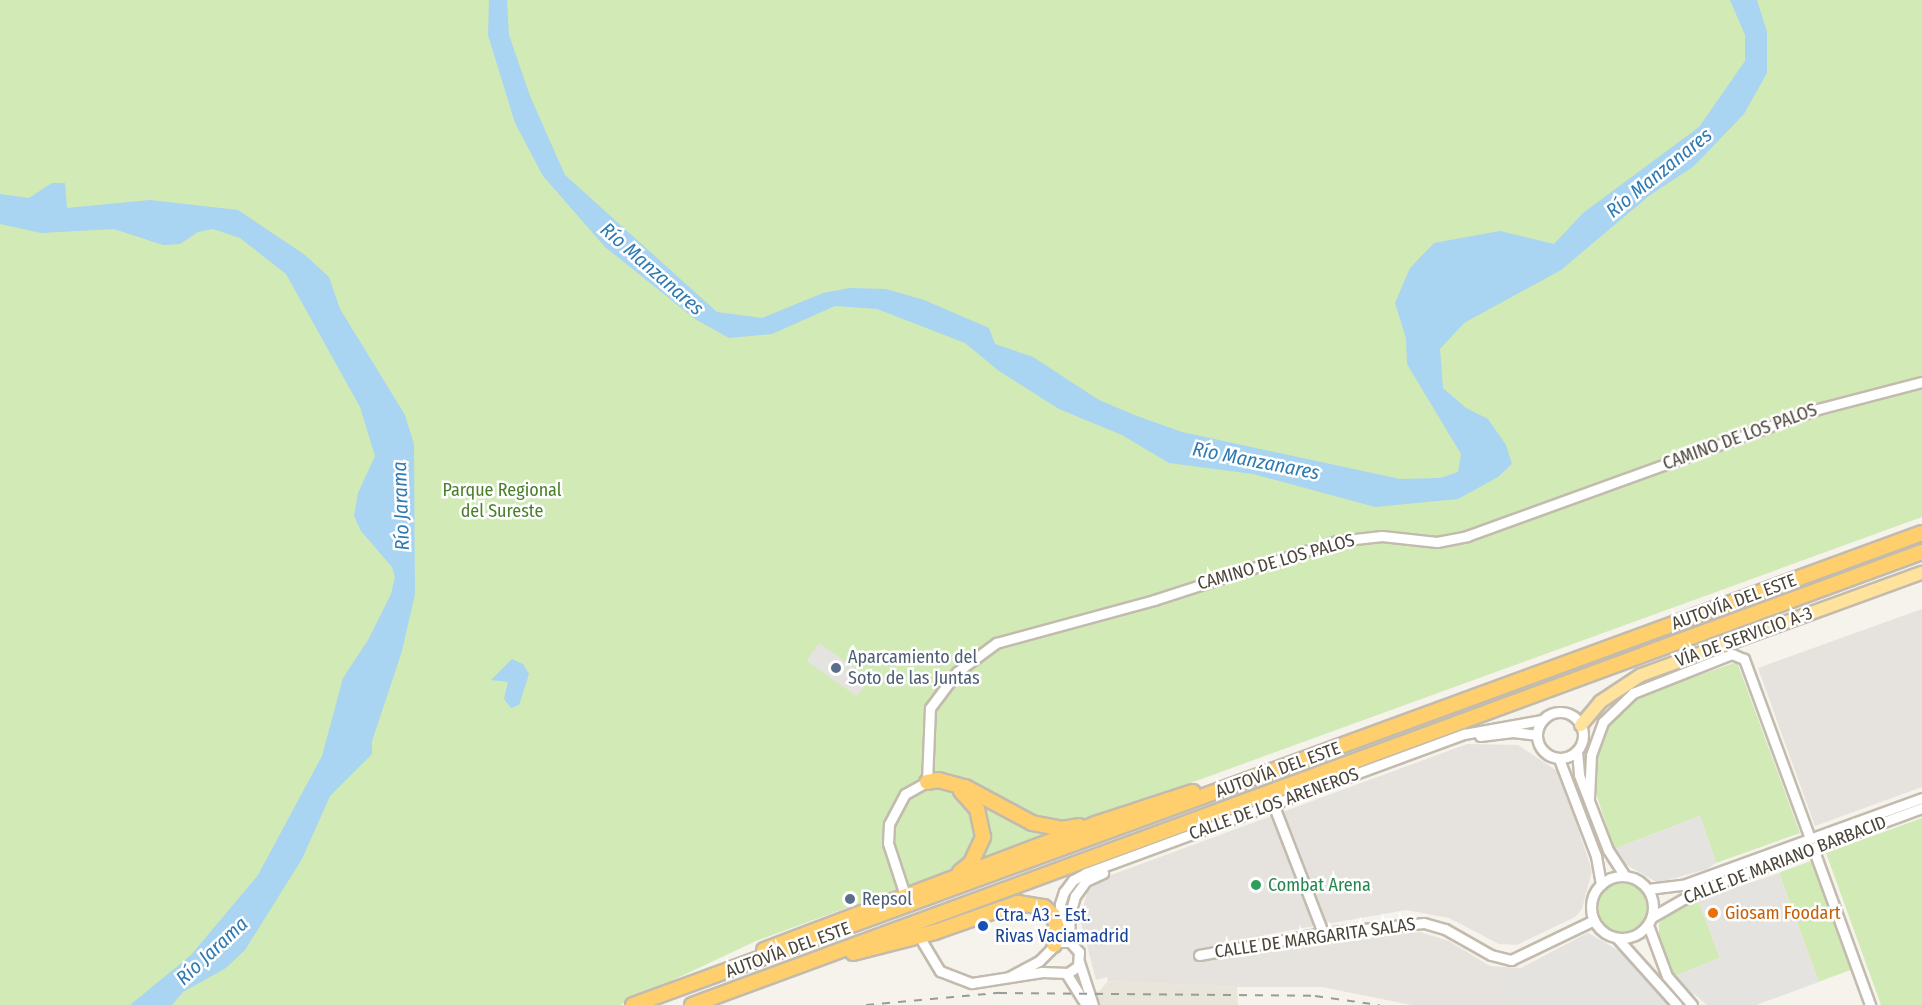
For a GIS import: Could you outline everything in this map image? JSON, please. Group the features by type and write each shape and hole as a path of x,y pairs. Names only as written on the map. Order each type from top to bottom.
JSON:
{"highway":[{"name":"AUTOVÍA DEL ESTE","path":"633,1005 1922,533"},
{"name":"AUTOVÍA DEL ESTE","path":"692,1005 1922,552"},
{"path":"662,994 795,937 1095,824 1235,779 1253,778"},
{"path":"927,782 938,780 965,787 1032,822 1062,829 1095,824"},
{"path":"927,782 953,786 966,794 982,821 983,837 971,863 944,881"},
{"path":"810,962 827,961 935,932 1018,903 1036,904 1053,915 1057,927 1054,947"}],"main road":[{"name":"VÍA DE SERVICIO A-3","path":"1581,725 1600,702 1641,675 1922,573"}],"street":[{"name":"CAMINO DE LOS PALOS","path":"927,782 933,701 966,663 996,643 1154,600 1337,541 1382,536 1437,542 1467,536 1818,409 1922,382"},
{"path":"1589,798 1589,769 1595,741 1603,722 1633,693 1732,654 1744,659 1870,1005"},
{"path":"1677,1005 1617,938 1600,928 1594,920 1591,905 1601,885 1593,845 1559,759 1541,749 1536,735 1541,720 1563,712 1581,725 1582,741 1577,751 1578,772 1609,854 1625,876 1648,890 1650,921 1667,976 1692,1005"},
{"name":"CALLE DE LOS ARENEROS","path":"1054,947 1062,897 1073,880 1086,873 1464,734 1541,720"},
{"name":"CALLE DE LOS ARENEROS","path":"1070,942 1069,918 1075,896 1092,877 1466,740 1489,734 1536,735"},
{"path":"1559,759 1577,751"},
{"path":"903,889 888,843 889,824 905,794 927,782"},
{"name":"CALLE DE MARIANO BARBACID","path":"1650,921 1699,890 1922,798"},
{"name":"CALLE DE MARIANO BARBACID","path":"1648,890 1683,885 1922,808"},
{"path":"1275,809 1323,933"},
{"path":"1601,885 1625,876"},
{"name":"CALLE DE MARGARITA SALAS","path":"1198,955 1323,933 1424,923 1445,929 1491,956 1511,960 1594,920"},
{"path":"1617,938 1640,933 1650,921"},
{"path":"1010,976 1054,947 1070,942 1079,952 1079,962 1093,1005"},
{"path":"923,943 934,966 957,981 980,982 1010,976 1062,972 1079,962"},
{"path":"1054,947 1050,964 1062,972 1086,1005"}],"shaded area":[{"path":"1922,609 1922,787 1815,826 1758,668"},
{"name":"Aparcamiento del Soto de las Juntas","path":"819,643 870,679 857,697 806,661"},
{"path":"1467,744 1518,745 1560,773 1592,871 1582,909 1575,917 1517,945 1499,944 1449,918 1406,910 1270,934 1194,952 1200,959 1244,957 1321,942 1420,932 1449,941 1490,966 1521,968 1588,933 1621,952 1668,1005 1412,1005 1322,987 1237,987 1108,981 1107,977 1096,980 1080,919 1087,892 1103,878"},
{"path":"1700,816 1716,863 1707,869 1658,883 1618,860 1614,849"},
{"path":"1779,873 1819,982 1756,1005 1707,1005 1694,994 1691,996 1674,976 1720,958 1698,900"},
{"path":"1588,933 1621,952 1668,1005 1512,1005 1500,979"},
{"path":"1108,981 1237,987 1238,1005 1087,1005"}],"green space":[{"name":"Parque Regional del Sureste","path":"0,0 1922,0 1922,517 756,941 620,1005 0,1005"},
{"path":"1737,662 1800,833 1716,863 1700,816 1614,849 1592,781 1594,755 1603,731 1634,698"},
{"path":"1922,818 1922,1005 1881,1005 1826,853"},
{"path":"1811,861 1851,970 1819,982 1779,873"},
{"path":"1622,883 1640,890 1647,908 1640,926 1622,933 1604,926 1597,908 1604,890"},
{"path":"1698,900 1720,958 1674,976 1659,941 1659,923 1671,913"}],"water":[{"name":"Río Manzanares","path":"489,0 507,0 509,35 530,96 565,175 717,312 762,318 823,293 850,288 886,289 924,300 989,328 995,344 1033,357 1099,400 1137,416 1182,432 1400,479 1440,478 1458,472 1461,454 1407,364 1406,338 1395,303 1410,268 1434,243 1500,231 1554,244 1583,213 1699,127 1745,61 1745,35 1730,0 1757,0 1767,32 1767,73 1744,114 1694,166 1649,196 1561,270 1464,323 1440,349 1443,388 1466,408 1488,419 1506,445 1512,464 1498,477 1458,499 1375,507 1253,474 1169,463 1122,435 1059,409 999,371 965,343 877,309 835,306 772,334 729,338 695,319 605,247 543,176 515,123 488,35"},
{"name":"Río Jarama","path":"52,183 65,183 67,208 150,200 238,210 305,255 329,277 340,309 405,415 414,444 415,594 402,651 372,741 372,754 330,796 302,859 245,950 226,968 183,992 172,1005 130,1005 191,955 258,875 322,756 343,678 368,640 391,594 395,577 392,567 361,531 354,516 358,493 375,456 360,407 286,274 240,238 213,229 198,232 180,244 163,245 114,229 41,233 0,224 0,194 29,198"},
{"path":"512,659 523,664 529,674 519,705 511,708 504,699 508,682 491,680"}],"railway":[{"path":"866,1005 999,993 1315,996 1379,1005"}],"place":[{"name":"Aparcamiento del Soto de las Juntas","path":"836,668"},
{"name":"Combat Arena","path":"1256,885"},
{"name":"Repsol","path":"850,899"},
{"name":"Giosam Foodart","path":"1713,913"},
{"name":"Ctra. A3 - Est. Rivas Vaciamadrid","path":"983,926"}]}
